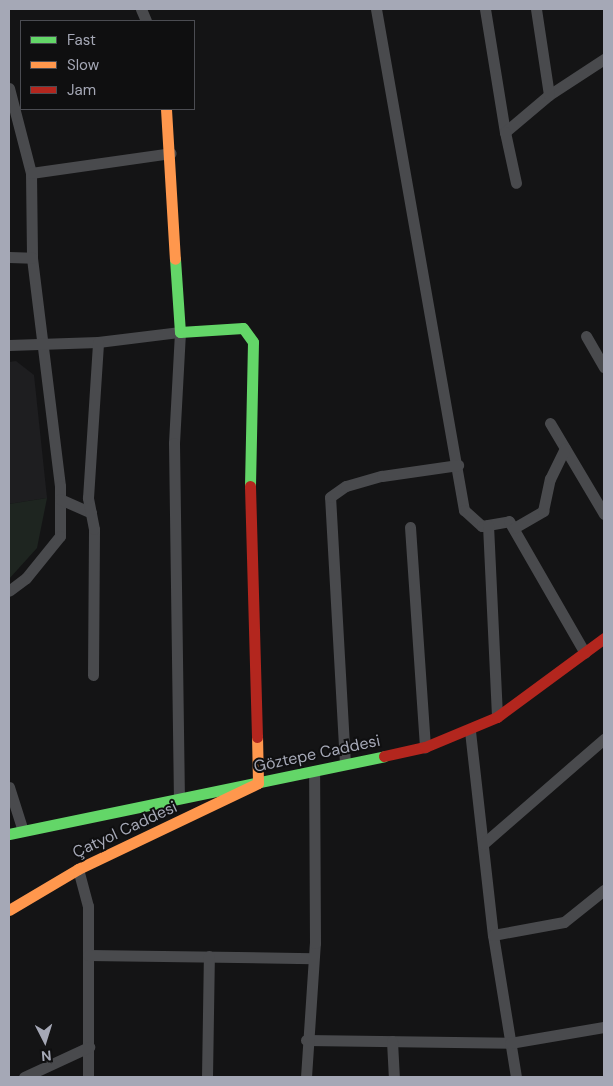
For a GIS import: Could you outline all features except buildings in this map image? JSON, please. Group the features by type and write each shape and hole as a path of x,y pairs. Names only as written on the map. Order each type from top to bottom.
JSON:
{"street":[{"path":"376,9 384,34 426,313 458,465 464,510 482,526 509,521 585,653"},
{"path":"485,9 505,132 516,183"},
{"path":"536,9 549,95"},
{"path":"505,132 549,95 604,59"},
{"path":"9,88 31,173 32,258 60,499 60,536 26,578 9,591"},
{"path":"166,110 171,152 180,332 174,443 179,796"},
{"path":"31,173 171,152"},
{"path":"9,257 32,258"},
{"path":"9,346 42,342 98,342 180,332 243,328 254,342 250,473 258,783"},
{"path":"586,336 604,367"},
{"path":"93,675 90,438 98,342"},
{"path":"550,423 604,514"},
{"path":"514,528 543,512 565,448"},
{"path":"345,764 330,497 346,486 382,476 458,465"},
{"path":"60,499 91,513"},
{"path":"488,525 497,717"},
{"path":"410,527 425,747"},
{"name":"Göztepe Caddesi","path":"9,834 179,796 258,783 425,747 470,731 497,717 604,638"},
{"path":"470,731 493,935 516,1077"},
{"path":"483,844 604,739"},
{"path":"306,1077 306,1040 313,958 314,771"},
{"name":"Çatyol Caddesi","path":"9,910 78,869 258,783"},
{"path":"9,788 23,831"},
{"path":"78,869 88,906 88,1077"},
{"path":"493,935 564,922 604,890"},
{"path":"88,955 313,958"},
{"path":"207,1077 209,956"},
{"path":"306,1040 510,1043 604,1027"},
{"path":"392,1041 394,1077"},
{"path":"24,1077 88,1047"}],"shaded area":[{"path":"16,361 34,375 47,498 9,504 9,362"},
{"path":"47,498 37,548 9,579 9,504"}],"traffic: fast":[{"path":"175,259 180,332 243,328 253,342 250,486"},
{"path":"9,834 384,756"}],"traffic: slow":[{"path":"166,110 175,259"},
{"path":"9,910 78,869 258,783 257,737"}],"traffic: jam":[{"path":"250,486 257,737"},
{"path":"384,756 425,747 497,717 604,638"}]}
